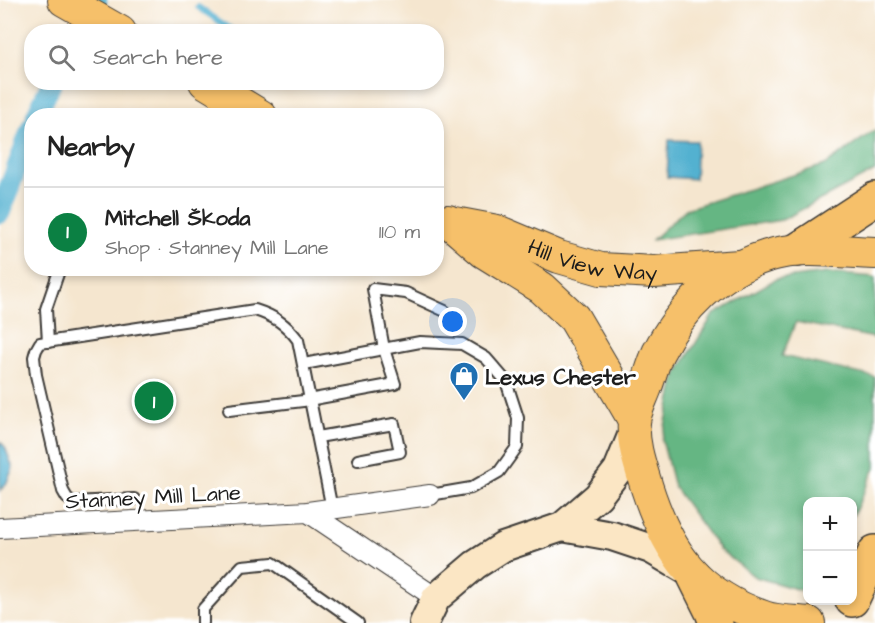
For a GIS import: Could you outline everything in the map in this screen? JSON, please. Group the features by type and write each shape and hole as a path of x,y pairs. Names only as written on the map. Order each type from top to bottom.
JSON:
{"highway":[{"path":"797,250 875,199"},
{"path":"857,590 875,552"},
{"path":"692,574 716,623"},
{"path":"841,623 850,605"}],"main road":[{"path":"64,0 106,24"},
{"path":"219,90 248,108"},
{"name":"Hill View Way","path":"444,218 497,231 559,257 601,269 654,272 742,266"},
{"name":"Hill View Way","path":"444,219 484,252 542,288 574,318 634,426"},
{"path":"809,623 766,618 725,599 692,574 669,542 656,514 639,462 634,426 658,354 683,313 716,280 767,256 797,250 875,254"}],"street":[{"path":"308,512 430,611 475,565 503,547 562,527 598,496 618,470 634,426"},
{"name":"Stanney Mill Lane","path":"0,528 308,512 430,495"},
{"path":"562,527 612,536 651,549 692,574"}],"lane":[{"path":"48,342 46,309 57,276"},
{"path":"228,410 311,399 394,384 384,349 373,289 406,293 445,311"},
{"path":"134,499 74,502 63,492 36,375 36,350 40,343 255,310 272,315 289,327 298,340 332,509"},
{"path":"304,364 420,342 462,344 486,358 506,381 518,418 517,447 498,472 471,488 430,495"},
{"path":"318,437 394,424 400,452 358,460"},
{"path":"203,623 203,609 242,566 273,563 358,623"}],"green space":[{"path":"875,130 875,171 782,220 652,240 686,209 825,165"},
{"path":"827,273 875,277 875,338 796,322 782,356 875,377 875,468 857,507 857,497 803,497 803,591 755,577 720,550 674,487 662,440 676,375 713,315 776,279"}],"water":[{"path":"669,140 697,141 695,179 667,177"},
{"path":"0,441 5,447 13,468 0,491"}],"waterway":[{"path":"83,24 97,0"},
{"path":"198,7 223,24"},
{"path":"40,108 48,90"},
{"path":"0,213 24,148"}],"place":[{"name":"Mitchell Škoda","path":"154,401"},
{"name":"Lexus Chester","path":"464,402"}]}
